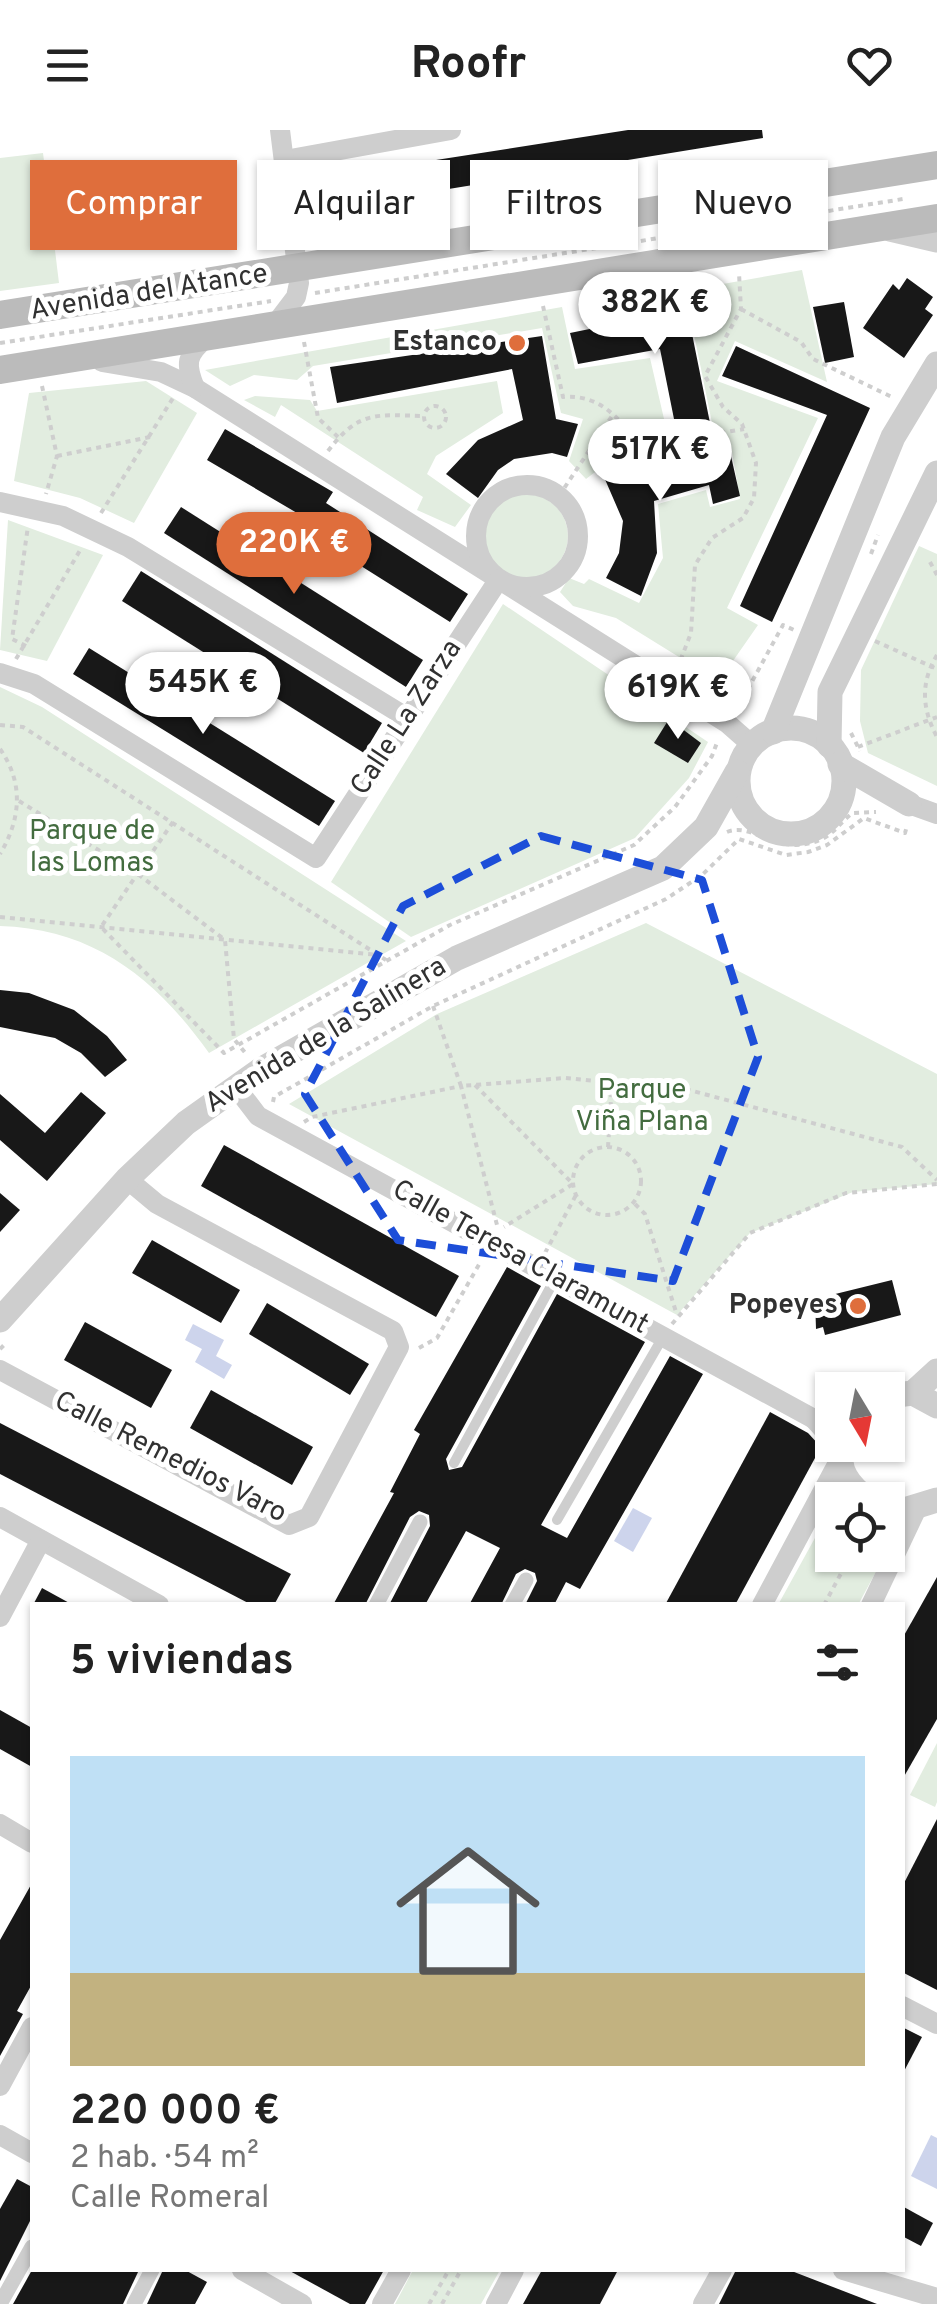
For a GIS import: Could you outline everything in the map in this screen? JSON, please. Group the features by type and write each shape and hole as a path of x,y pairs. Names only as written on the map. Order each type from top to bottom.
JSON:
{"main road":[{"name":"Avenida del Atance","path":"638,243 736,251 875,202 937,165"},
{"name":"Avenida del Atance","path":"638,241 875,202 937,218"},
{"name":"Avenida del Atance","path":"0,316 277,303 580,250"},
{"name":"Avenida del Atance","path":"0,370 206,338 277,303 346,288 538,283 611,250"}],"street":[{"path":"280,130 284,160 385,136 451,130"},
{"path":"875,202 937,240"},
{"path":"277,303 280,250"},
{"path":"195,388 186,367 189,352 206,338"},
{"path":"51,363 128,363 161,372 195,388 715,715 763,738 804,729 844,747 908,816"},
{"path":"937,364 893,438 763,738 737,772 738,792 749,813 764,826 793,834 820,825 837,808 844,784 844,747 830,692 937,473"},
{"path":"512,487 544,488 559,496 571,509 578,542 564,572 550,582 532,587 499,579 487,568 476,538 485,507 512,487"},
{"path":"0,502 64,516 128,547 406,717"},
{"path":"446,548 476,538"},
{"name":"Calle La Zarza","path":"0,674 34,684 316,858 499,579"},
{"path":"550,582 558,619"},
{"name":"Avenida de la Salinera","path":"712,833 737,772"},
{"path":"837,808 871,799 908,816 937,814"},
{"name":"Avenida de la Salinera","path":"6,1328 127,1179 186,1123 235,1086 458,958 663,868 712,833 722,817 749,813"},
{"name":"Calle Teresa Claramunt","path":"235,1086 258,1116 556,1278 664,1326 815,1415"},
{"name":"Calle Remedios Varo","path":"0,1370 288,1525 309,1517 399,1347 393,1331 157,1204 127,1179"},
{"path":"905,1392 937,1372"},
{"path":"905,1396 937,1406"},
{"path":"763,1602 831,1462"},
{"path":"874,1602 927,1504"},
{"path":"0,1517 154,1602"},
{"path":"378,1602 420,1522"},
{"path":"0,1618 41,1540"},
{"path":"514,1602 526,1580"},
{"path":"0,1824 30,1843"},
{"path":"905,2008 937,2024"},
{"path":"0,2086 30,2031"},
{"path":"0,2135 30,2152"},
{"path":"0,2304 30,2250"},
{"path":"134,2304 151,2272"},
{"path":"246,2272 302,2304"},
{"path":"382,2304 400,2272"},
{"path":"496,2304 513,2272"},
{"path":"704,2304 721,2272"},
{"path":"850,2272 937,2298"}],"lane":[{"path":"454,1463 556,1278"},
{"path":"557,1520 664,1326"}],"path":[{"path":"638,241 906,198"},
{"path":"0,343 277,303 580,250"},
{"path":"676,673 691,634 695,565 712,538 743,518 754,498 756,463 744,428 723,407 704,376 741,309 736,251"},
{"path":"538,283 564,397 579,396 614,412 642,446 744,428"},
{"path":"277,303 318,418 340,436 364,418 424,416"},
{"path":"741,309 801,342 813,359 912,407"},
{"path":"51,363 56,456 46,495 59,500"},
{"path":"430,407 438,407 446,419 432,428 424,416 430,407"},
{"path":"559,496 614,412"},
{"path":"56,456 150,437"},
{"path":"86,510 100,515"},
{"path":"26,646 12,639 20,560 30,519"},
{"path":"930,562 937,576"},
{"path":"864,652 871,639 937,670"},
{"path":"937,655 930,667 924,702 937,737"},
{"path":"101,927 224,1052 384,958 634,845 674,808 712,756 718,740 708,726 715,715"},
{"path":"844,747 937,717"},
{"path":"0,725 23,727 384,958"},
{"path":"844,747 867,761"},
{"path":"0,749 12,766 19,801 12,833 0,854"},
{"path":"19,801 139,875 225,940 235,1044 262,1069"},
{"path":"712,833 735,829 774,844 804,845 832,833 854,813 883,815"},
{"path":"273,1106 274,1097 433,1006 666,899 702,875 739,839 786,855 827,845 864,818 904,833 908,816"},
{"path":"101,927 173,822"},
{"path":"0,917 384,958"},
{"path":"433,1006 460,1086"},
{"path":"302,1124 312,1117 460,1086 565,1078 689,1090 902,1147 937,1182"},
{"path":"608,1147 612,1083"},
{"path":"475,1085 573,1184 576,1195 592,1211 602,1215 624,1210 633,1202 639,1192 638,1167 620,1150 597,1148 579,1162 573,1184 497,1231"},
{"path":"293,1119 318,1133"},
{"path":"633,1202 646,1214 677,1315 750,1233 846,1193 937,1182"},
{"path":"544,1256 576,1195"},
{"path":"480,1222 512,1240"},
{"path":"0,1349 6,1328"},
{"path":"826,1602 842,1572"},
{"path":"429,2304 447,2272"},
{"path":"442,2304 459,2272"}],"highlighted area":[{"path":"541,836 702,880 758,1057 673,1281 398,1240 305,1094 403,906"}],"green space":[{"path":"43,153 44,160 30,160 30,250 55,250 59,283 0,291 0,158"},
{"path":"802,270 827,382 735,341 717,381 818,418 727,608 758,625 712,691 680,673 687,662 616,618 573,606 560,592 569,578 584,584 589,579 639,603 663,558 658,504 706,490 710,507 740,499 730,440 639,464 624,450 586,479 569,461 583,419 561,413 542,328 313,366 297,380 254,375 230,386 205,370 562,307 575,369 650,358 667,432 712,423 688,305 679,306 677,292"},
{"path":"146,381 197,413 134,523 80,498 14,481 29,393"},
{"path":"497,381 503,413 436,456 427,474 471,505 455,527 417,510 423,497 281,405 275,417 244,400 255,396 310,400 317,411"},
{"path":"526,494 549,501 561,513 568,536 561,559 549,571 526,578 503,571 491,559 484,536 491,513 503,501"},
{"path":"8,520 103,555 47,661 0,650"},
{"path":"919,546 937,554 937,786 868,753 860,721 861,670"},
{"path":"503,604 708,742 689,778 635,838 411,937 331,882"},
{"name":"Parque de las Lomas","path":"0,687 42,707 406,941 209,1053 167,1002 120,963 65,937 0,926"},
{"name":"Parque Viña Plana","path":"646,923 937,1074 937,1184 853,1192 750,1233 677,1315 289,1104 437,1014"},
{"path":"815,1538 815,1572 876,1572 860,1602 780,1602"},
{"path":"937,1743 937,1802 935,1807 910,1795"},
{"path":"412,2272 499,2272 481,2304 395,2304"}],"water":[{"path":"193,1324 224,1340 216,1356 232,1365 224,1379 195,1362 202,1349 185,1340"},
{"path":"633,1508 652,1518 633,1552 614,1541"},
{"path":"931,2135 937,2138 937,2189 911,2176"}],"building":[{"path":"628,130 762,130 763,138 627,160 470,160 470,186 450,189 450,160 436,160"},
{"path":"907,278 933,297 925,309 933,315 904,358 863,328 893,284 899,290"},
{"path":"844,302 854,357 825,363 813,307"},
{"path":"687,309 710,423 676,429 660,349 578,364 570,333"},
{"path":"542,336 556,419 578,424 567,457 552,453 514,459 498,470 478,498 446,474 478,440 523,420 512,369 337,403 330,367"},
{"path":"736,346 870,408 772,622 740,606 827,415 722,376"},
{"path":"225,429 333,492 326,503 468,594 450,622 307,532 314,523 207,460"},
{"path":"728,443 740,496 713,504 709,485 654,501 657,553 641,596 606,578 619,553 623,521 604,477 627,456 638,468"},
{"path":"181,507 423,660 406,687 164,533"},
{"path":"141,571 382,723 364,753 122,601"},
{"path":"89,648 335,801 319,826 73,674"},
{"path":"669,719 701,743 688,763 654,743"},
{"path":"0,990 29,993 74,1010 107,1036 127,1060 105,1077 81,1053 55,1038 0,1027"},
{"path":"81,1092 106,1113 47,1181 0,1140 0,1094 45,1133"},
{"path":"224,1145 459,1276 436,1317 201,1186"},
{"path":"0,1193 20,1210 0,1232"},
{"path":"152,1240 240,1290 221,1323 132,1273"},
{"path":"507,1267 541,1286 446,1459 449,1470 462,1467 557,1294 645,1342 541,1525 567,1538 670,1356 703,1374 580,1589 566,1582 556,1602 526,1602 537,1581 535,1573 525,1569 516,1574 502,1602 471,1602 500,1548 466,1531 427,1602 391,1602 430,1526 429,1515 419,1511 410,1517 367,1602 335,1602 394,1493 390,1492 420,1434 414,1430"},
{"name":"Popeyes","path":"892,1280 901,1315 825,1335 823,1327 816,1329 815,1299"},
{"path":"267,1303 369,1364 350,1395 249,1334"},
{"path":"85,1322 172,1370 151,1408 64,1360"},
{"path":"211,1390 313,1447 292,1485 190,1428"},
{"path":"770,1412 808,1433 815,1441 815,1458 737,1602 667,1602"},
{"path":"0,1423 291,1574 276,1602 246,1602 0,1474"},
{"path":"937,1577 937,1719 905,1775 905,1634"},
{"path":"42,1588 68,1602 35,1602"},
{"path":"0,1710 30,1727 30,1766 0,1749"},
{"path":"937,1819 937,1990 905,1974 905,1881"},
{"path":"30,1887 30,1988 17,2011 23,2014 0,2056 0,1940"},
{"path":"905,2028 922,2037 905,2069"},
{"path":"17,2179 30,2186 30,2221 0,2281 0,2209"},
{"path":"905,2208 933,2223 921,2246 905,2238"},
{"path":"31,2272 138,2272 123,2304 13,2304"},
{"path":"162,2272 189,2272 207,2282 195,2304 147,2304"},
{"path":"292,2272 383,2272 365,2304 350,2304"},
{"path":"541,2272 617,2272 600,2304 523,2304"},
{"path":"735,2272 794,2272 877,2304 719,2304"}],"place":[{"name":"Estanco","path":"517,343"},
{"name":"Popeyes","path":"858,1306"}]}
